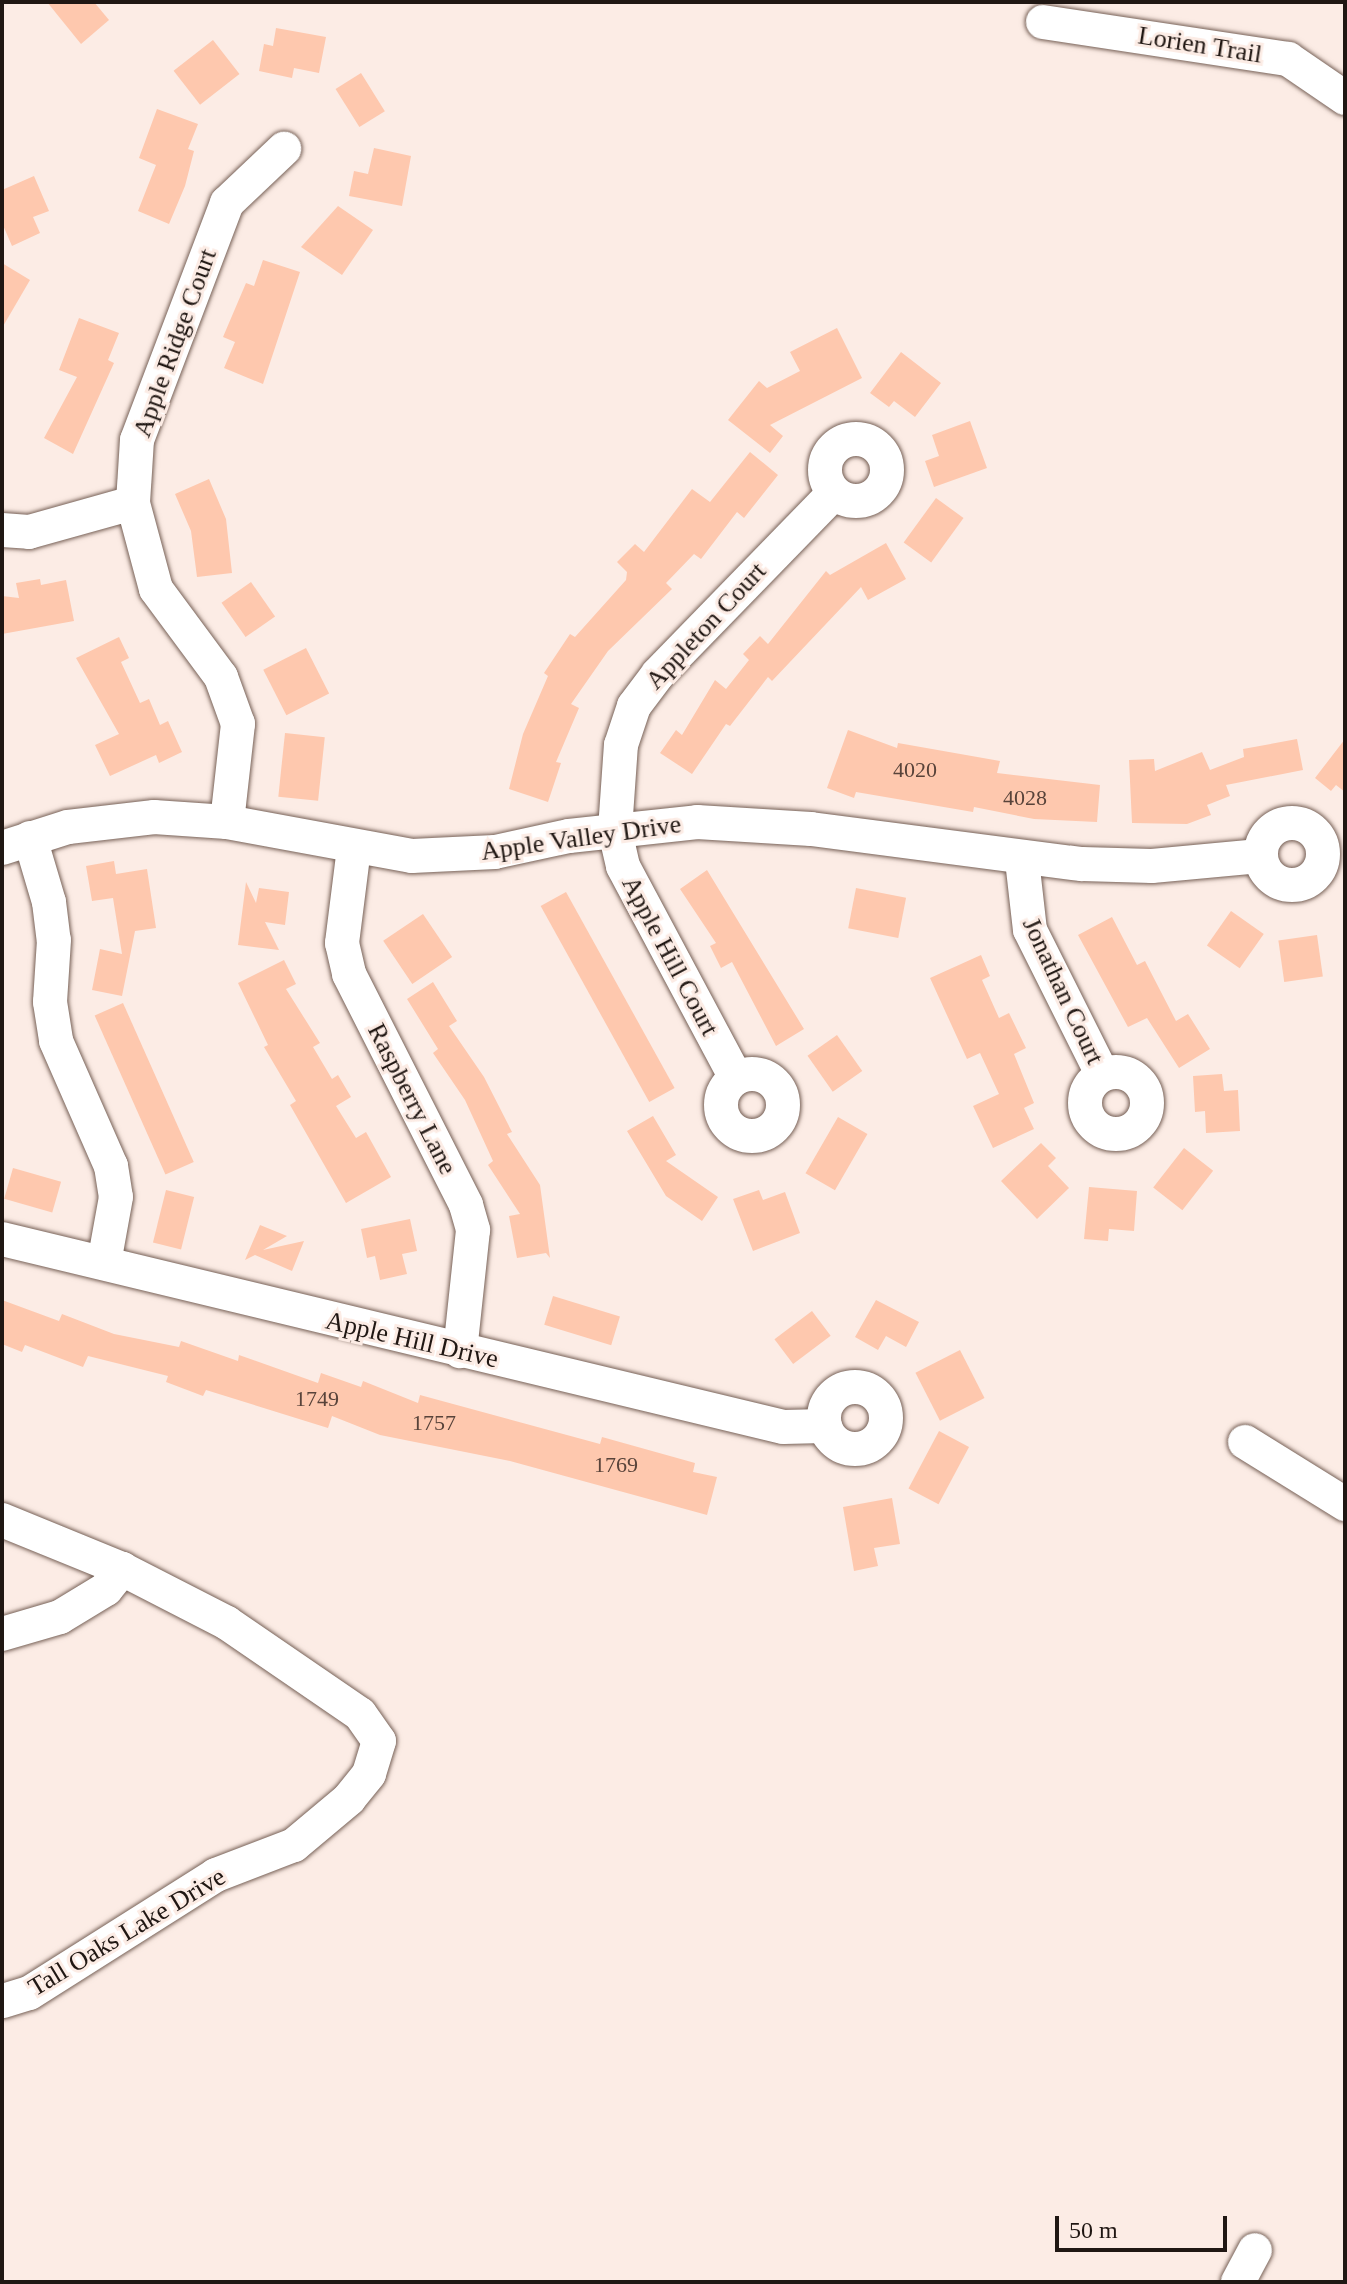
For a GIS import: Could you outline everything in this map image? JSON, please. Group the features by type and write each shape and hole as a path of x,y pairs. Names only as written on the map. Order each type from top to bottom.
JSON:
{"street":[{"name":"Lorien Trail","path":"1043,22 1288,59 1345,98"},
{"name":"Apple Ridge Court","path":"227,822 238,724 221,677 156,589 133,503 137,440 227,203 284,149"},
{"name":"Appleton Court","path":"615,830 621,745 634,706 689,638 834,493"},
{"path":"2,530 29,532 133,503"},
{"name":"Apple Valley Drive","path":"16,843 135,818 227,822 354,848 412,856 467,855 680,822 764,824 1022,860 1152,866 1260,856"},
{"name":"Apple Hill Court","path":"615,830 623,866 736,1078"},
{"path":"16,843 49,902 54,940 50,1002 56,1041 111,1166 116,1197 104,1263"},
{"name":"Raspberry Lane","path":"354,848 342,943 349,974 466,1205 473,1230 460,1351"},
{"name":"Jonathan Court","path":"1022,860 1030,930 1102,1074"},
{"name":"Apple Hill Drive","path":"2,1239 783,1427 825,1426"},
{"path":"1245,1442 1345,1504"},
{"name":"Tall Oaks Lake Drive","path":"2,1520 122,1569 227,1623 360,1714 379,1741 369,1774 349,1799 294,1845 216,1875 29,1993 2,2001"},
{"path":"2,1634 60,1617 106,1589 122,1569"},
{"path":"1238,2282 1255,2250"}],"building":[{"path":"47,2 94,2 109,20 81,44"},
{"path":"276,28 326,37 319,73 294,68 292,78 259,71 264,44 273,46"},
{"path":"213,40 239,74 200,105 174,71"},
{"path":"361,73 385,111 359,127 336,89"},
{"path":"157,109 198,124 188,149 194,151 185,186 169,224 138,211 156,165 139,158"},
{"path":"374,148 411,156 402,206 349,196 354,171 368,174"},
{"path":"34,176 49,211 33,217 40,233 12,246 2,223 2,190"},
{"path":"338,206 373,230 342,275 301,247"},
{"path":"263,260 300,272 263,384 224,368 235,342 223,337 246,283 254,286"},
{"path":"2,263 30,280 2,328"},
{"path":"79,318 119,333 108,360 114,363 73,454 44,438 77,377 59,370"},
{"path":"837,328 862,378 770,425 783,436 770,453 728,420 759,381 767,388 800,371 790,352"},
{"path":"901,352 941,383 915,417 894,401 889,407 870,393"},
{"path":"970,421 987,468 934,487 925,461 939,456 932,435"},
{"path":"750,452 778,475 744,518 737,512 701,559 694,554 666,583 672,589 608,651 571,704 579,708 556,762 561,763 548,802 509,789 523,734 548,676 544,673 570,634 575,637 626,580 627,572 617,562 635,544 644,552 692,489 710,502"},
{"path":"209,479 226,519 232,573 197,577 191,531 175,494"},
{"path":"936,498 964,518 931,562 904,542"},
{"path":"886,543 906,579 868,600 861,587 772,681 768,677 730,726 726,724 692,774 660,753 676,730 682,735 715,680 726,689 749,660 743,654 760,636 768,644 826,571 830,575"},
{"path":"40,579 41,585 66,580 74,621 2,634 2,596 19,598 16,583"},
{"path":"251,582 275,616 246,637 222,603"},
{"path":"119,637 129,658 121,662 140,703 149,699 160,725 168,721 182,752 159,763 156,755 110,776 95,745 119,734 76,658"},
{"path":"306,648 329,693 286,715 263,670"},
{"path":"848,730 897,748 898,743 1000,761 997,773 1100,785 1097,822 1034,819 974,807 973,812 856,792 854,798 827,788"},
{"path":"285,733 325,737 318,801 278,797"},
{"path":"1297,739 1303,770 1226,785 1230,796 1207,805 1211,815 1187,824 1132,823 1129,760 1154,759 1155,771 1202,752 1210,770 1244,757 1243,749"},
{"path":"1345,739 1345,792 1336,785 1331,791 1315,778"},
{"path":"114,861 116,874 147,869 156,928 135,931 122,996 92,990 100,949 122,954 113,898 92,901 86,866"},
{"path":"707,870 804,1029 776,1046 732,962 721,968 710,946 716,943 680,889"},
{"path":"246,882 256,903 259,888 289,892 285,925 265,922 279,950 238,945"},
{"path":"856,888 906,898 898,938 848,928"},
{"path":"566,892 675,1088 649,1102 541,906"},
{"path":"1231,911 1264,934 1240,968 1207,945"},
{"path":"423,914 452,957 412,984 383,941"},
{"path":"1112,917 1137,965 1145,961 1176,1021 1188,1014 1210,1049 1179,1068 1147,1018 1128,1027 1078,935"},
{"path":"1317,935 1323,977 1284,982 1278,940"},
{"path":"981,955 990,976 982,980 999,1018 1009,1013 1026,1048 1014,1054 1034,1103 1024,1108 1034,1129 993,1148 973,1106 999,1094 980,1053 967,1059 930,978"},
{"path":"284,960 296,984 286,989 320,1043 313,1047 332,1079 338,1075 351,1097 336,1106 356,1138 366,1132 391,1177 346,1203 290,1105 296,1101 264,1047 268,1045 238,983"},
{"path":"433,982 457,1021 449,1026 484,1077 512,1132 507,1134 540,1185 550,1258 546,1253 517,1258 509,1216 520,1214 488,1165 493,1161 465,1100 433,1053 438,1049 407,999"},
{"path":"123,1003 194,1162 165,1175 95,1016"},
{"path":"837,1035 862,1071 833,1092 808,1056"},
{"path":"1222,1074 1224,1091 1238,1090 1240,1131 1206,1133 1205,1111 1195,1112 1193,1076"},
{"path":"653,1116 676,1155 666,1161 718,1197 702,1221 666,1196 627,1131"},
{"path":"838,1117 867,1134 835,1190 806,1173"},
{"path":"1041,1143 1056,1158 1048,1166 1069,1188 1037,1219 1001,1181"},
{"path":"1184,1148 1213,1171 1182,1210 1153,1187"},
{"path":"13,1168 61,1182 52,1213 4,1199"},
{"path":"1089,1187 1137,1191 1134,1231 1109,1229 1108,1241 1084,1239"},
{"path":"166,1190 194,1197 181,1249 153,1242"},
{"path":"759,1190 763,1200 785,1192 800,1233 753,1251 733,1199"},
{"path":"410,1219 417,1251 402,1254 407,1274 380,1280 375,1256 367,1258 361,1229"},
{"path":"260,1225 287,1236 263,1250 304,1241 292,1271 255,1255 245,1260"},
{"path":"553,1296 620,1316 611,1345 544,1325"},
{"path":"2,1300 59,1321 62,1314 114,1334 179,1347 181,1341 238,1361 239,1355 318,1383 321,1373 361,1387 363,1381 418,1403 420,1395 600,1444 602,1437 695,1463 693,1472 717,1477 707,1515 510,1461 380,1435 332,1416 328,1428 206,1390 203,1396 166,1382 168,1376 88,1356 83,1367 25,1345 22,1352 2,1344"},
{"path":"876,1300 919,1322 906,1347 886,1336 878,1350 855,1337"},
{"path":"812,1311 831,1336 793,1364 774,1339"},
{"path":"960,1350 985,1398 940,1421 915,1373"},
{"path":"939,1431 969,1447 939,1504 908,1488"},
{"path":"892,1498 900,1544 874,1548 878,1566 854,1571 843,1507"}]}
